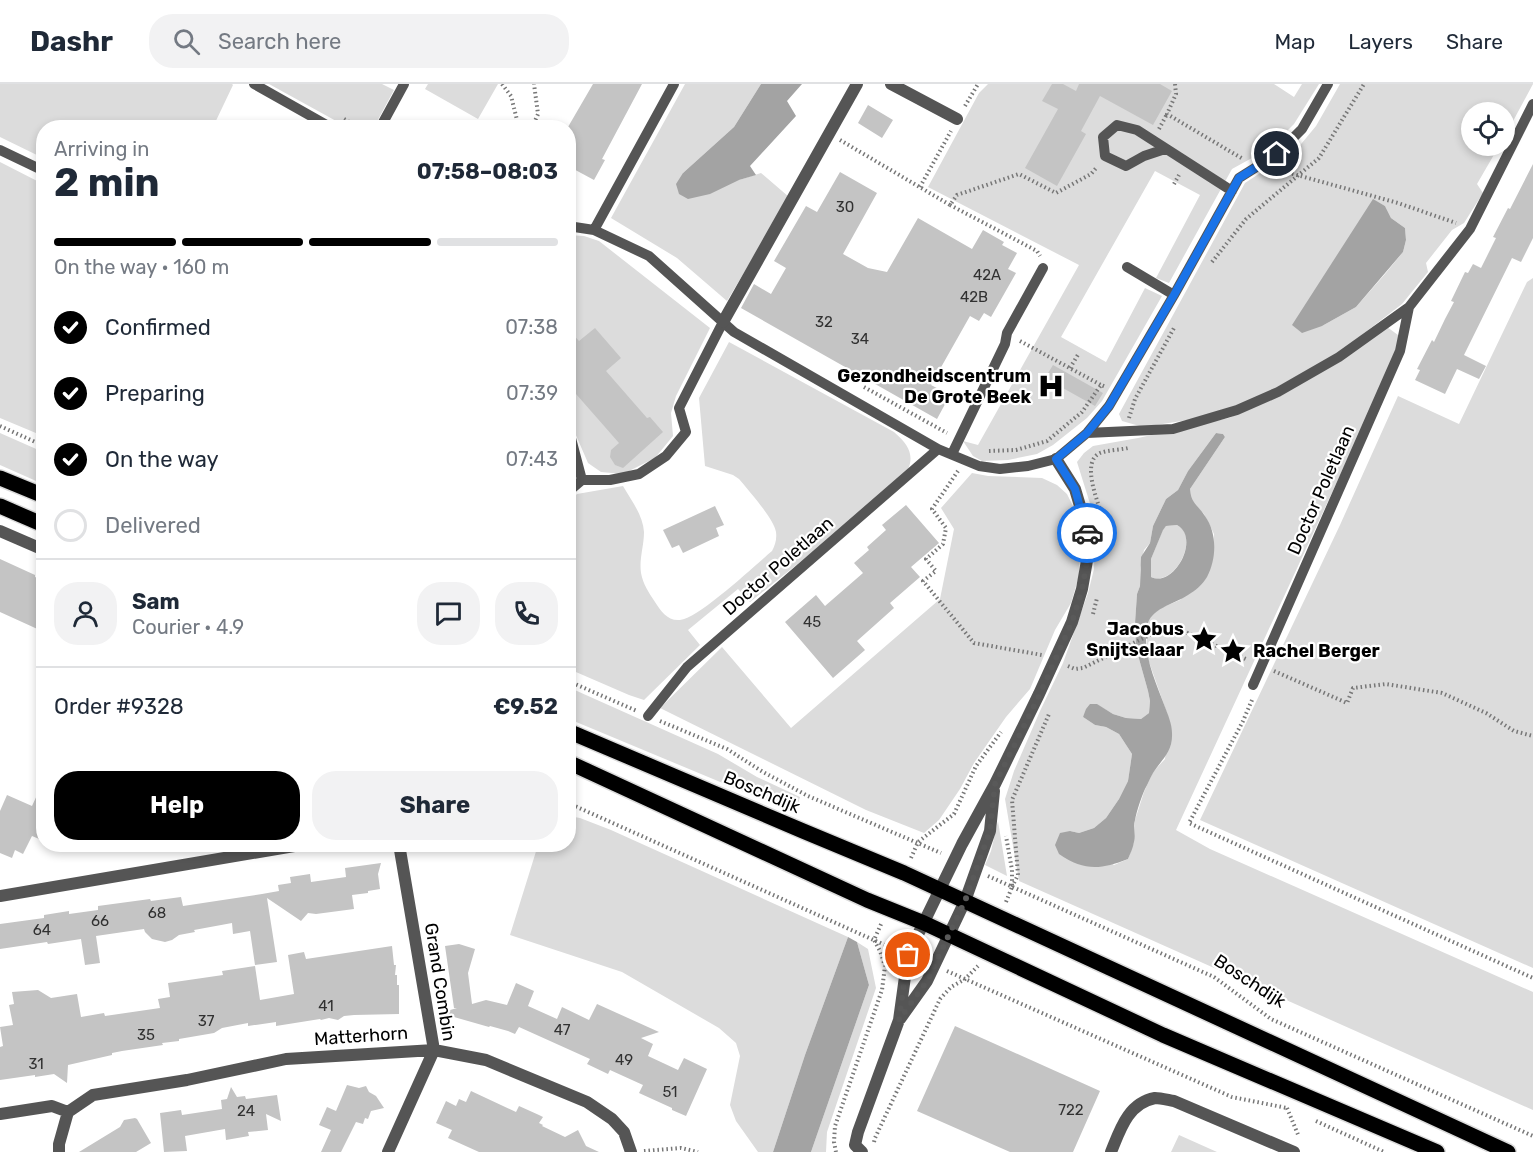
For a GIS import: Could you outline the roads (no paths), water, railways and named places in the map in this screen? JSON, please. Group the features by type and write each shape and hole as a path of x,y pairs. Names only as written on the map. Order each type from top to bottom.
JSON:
{"main road":[{"path":"0,478 36,493"},
{"path":"0,506 36,522"},
{"name":"Boschdijk","path":"576,733 940,889 1508,1152"},
{"path":"576,766 867,900 924,922 1163,1035 1437,1152"}],"street":[{"path":"723,322 857,84"},
{"path":"891,84 957,119"},
{"path":"856,1150 858,1132 899,1020 908,955 1055,660 1072,622 1082,590 1089,549 1086,526 1075,489 1056,459"},
{"path":"0,531 36,547"},
{"path":"899,1020 927,981 965,901 990,831 995,784"},
{"path":"0,896 259,852"},
{"name":"Grand Combin","path":"388,1152 434,1050 400,852"},
{"name":"Matterhorn","path":"68,1112 93,1095 187,1080 286,1059 434,1050 486,1060 587,1102 612,1119 624,1132 631,1152"},
{"path":"1110,1152 1124,1121 1138,1104 1156,1098 1174,1101 1297,1147"},
{"path":"0,1114 52,1106 68,1112 59,1152"}],"lane":[{"path":"254,84 318,120"},
{"path":"384,120 404,84"},
{"path":"594,230 674,84"},
{"path":"576,227 594,230 649,256 734,332 938,449 979,466 1000,470 1028,466 1056,459 1087,433 1109,406 1239,178 1277,154 1302,129 1328,84"},
{"name":"Doctor Poletlaan","path":"1087,433 1173,429 1237,410 1268,397 1339,357 1409,307 1470,229 1533,104"},
{"path":"1165,149 1144,156 1126,166 1105,156 1103,136 1117,125 1137,130 1232,191"},
{"path":"0,150 36,167"},
{"path":"1127,267 1174,295"},
{"path":"952,454 1005,344 1007,333 1043,268"},
{"name":"Doctor Poletlaan","path":"1253,685 1400,351 1409,307"},
{"path":"576,485 582,480 610,480 639,474 666,456 686,432 679,408 723,322"},
{"name":"Doctor Poletlaan","path":"648,716 687,667 938,449"},
{"path":"576,457 582,480"}],"place":[{"name":"Gezondheidscentrum De Grote Beek","path":"1051,386"},
{"name":"Jacobus Snijtselaar","path":"1204,639"},
{"name":"Rachel Berger","path":"1233,651"}]}
